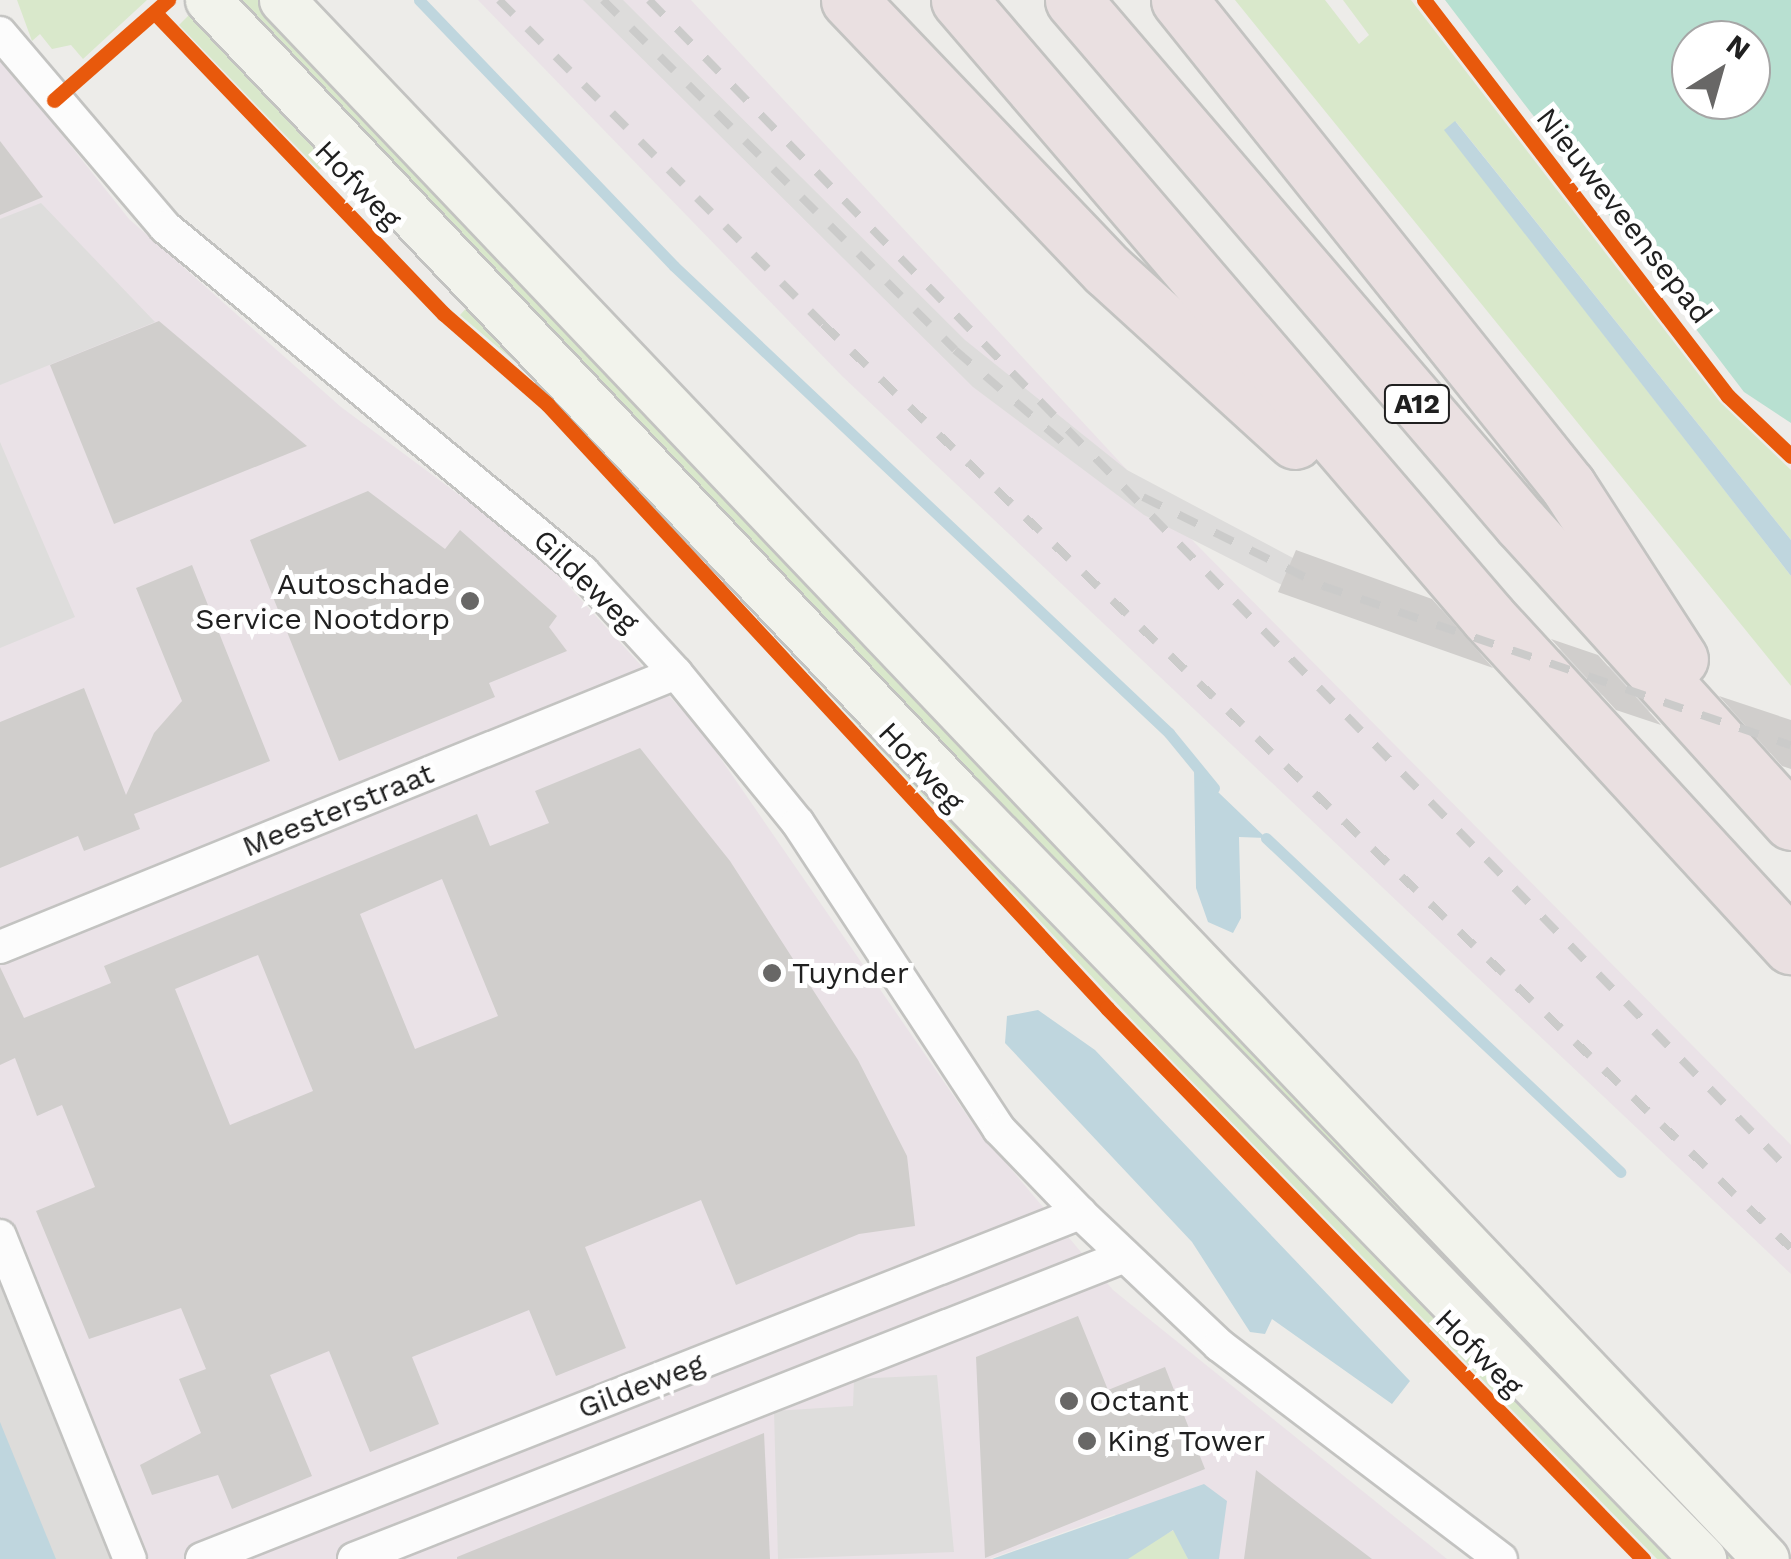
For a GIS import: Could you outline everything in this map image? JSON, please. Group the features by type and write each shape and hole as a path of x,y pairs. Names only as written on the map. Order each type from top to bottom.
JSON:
{"highway":[{"path":"849,0 1107,270 1489,618"},
{"path":"959,0 1489,618 1791,946"},
{"name":"A12","path":"1073,0 1781,811"},
{"name":"A12","path":"1179,0 1568,486 1781,811"}],"main road":[{"name":"Hofweg","path":"208,0 961,797 1703,1559"},
{"path":"282,0 1766,1559"}],"street":[{"name":"Gildeweg","path":"0,33 165,227 584,572 676,673 798,823 999,1129 1080,1213 1219,1345 1501,1559"},
{"name":"Meesterstraat","path":"0,947 676,673"},
{"name":"Gildeweg","path":"202,1559 1080,1213"},
{"path":"0,1236 130,1559"},
{"name":"Gildeweg","path":"354,1559 1125,1256"}],"shaded area":[{"path":"478,0 691,0 1195,543 1791,1145 1791,1274 842,376"},
{"path":"0,57 129,219 341,407 540,555 703,733 973,1124 1113,1290 1447,1559 1133,1559 1115,1514 989,1559 123,1559 0,1244"},
{"path":"41,203 155,322 0,385 0,219"},
{"path":"0,442 75,617 0,648"},
{"path":"0,1244 123,1559 0,1559"},
{"path":"937,1375 954,1552 778,1559 774,1411 853,1406 854,1379"}],"green space":[{"path":"17,0 147,0 83,59 71,45 52,49 40,34 32,41"},
{"path":"227,0 266,0 1753,1559 1714,1559"},
{"path":"1235,0 1325,0 1359,44 1369,35 1343,0 1411,0 1720,402 1791,470 1791,540 1456,122 1445,130 1791,576 1791,686"},
{"path":"1445,0 1791,0 1791,423 1744,392"},
{"path":"197,7 328,162 319,170 179,25"},
{"path":"472,302 1677,1559 1657,1559 1136,1024 534,378 460,315"},
{"path":"1174,1530 1188,1559 1128,1559 1126,1554"}],"water":[{"path":"1455,121 1791,540 1791,576 1444,130"},
{"path":"1194,769 1266,838 1239,837 1241,918 1233,933 1208,922 1196,888"},
{"path":"1038,1010 1095,1050 1410,1381 1392,1404 1272,1319 1265,1334 1250,1332 1192,1242 1005,1043 1007,1016"},
{"path":"0,1422 56,1559 0,1559"},
{"path":"1204,1484 1227,1501 1219,1559 1188,1559 1173,1530 1128,1559 992,1559"}],"pier":[{"path":"583,0 623,0 965,340 1127,470 1293,558 1791,729 1791,760 1282,585 1144,515 973,387"}],"building":[{"path":"0,141 43,197 0,215"},
{"path":"159,321 307,446 114,524 50,365"},
{"path":"368,491 445,549 460,530 557,616 549,627 567,651 489,683 495,697 339,761 250,540"},
{"path":"1296,550 1432,599 1493,668 1278,592"},
{"path":"192,565 270,761 134,814 140,829 84,851 78,836 0,868 0,722 84,688 126,795 154,733 182,701 136,588"},
{"path":"1551,639 1598,655 1661,725 1616,710"},
{"path":"1719,696 1791,720 1791,769 1782,766"},
{"path":"640,748 730,861 858,1060 907,1156 915,1226 859,1234 736,1285 701,1200 585,1247 626,1348 556,1376 529,1310 412,1357 439,1424 370,1452 329,1351 270,1375 312,1476 232,1509 218,1475 152,1495 140,1465 201,1433 179,1379 206,1369 181,1308 89,1339 36,1211 95,1187 62,1105 37,1116 15,1058 0,1065 0,967 24,1018 111,983 104,966 477,814 490,846 549,823 535,791","holes":["442,879 498,1016 415,1049 360,914","258,955 313,1091 230,1125 175,989"]},
{"name":"King Tower","path":"1078,1316 1108,1390 1165,1367 1205,1469 985,1558 976,1357"},
{"path":"764,1433 770,1559 457,1559 457,1557"},
{"path":"1256,1470 1301,1505 1372,1559 1244,1559"}],"waterway":[{"path":"419,0 674,266 1169,733 1214,788"},
{"path":"1266,838 1620,1172"}],"railway":[{"path":"499,0 823,324 1791,1248"},
{"path":"603,0 955,350 1068,447"},
{"path":"649,0 1791,1172"},
{"path":"1143,497 1323,586 1791,745"}],"cycle path":[{"path":"54,100 168,0"},
{"name":"Nieuweveensepad","path":"1424,0 1728,396 1791,456"},
{"path":"157,15 444,314 547,404 1107,1008 1643,1559"}],"place":[{"name":"Autoschade Service Nootdorp","path":"470,601"},
{"name":"Tuynder","path":"772,973"},
{"name":"Octant","path":"1069,1401"},
{"name":"King Tower","path":"1087,1441"}]}
